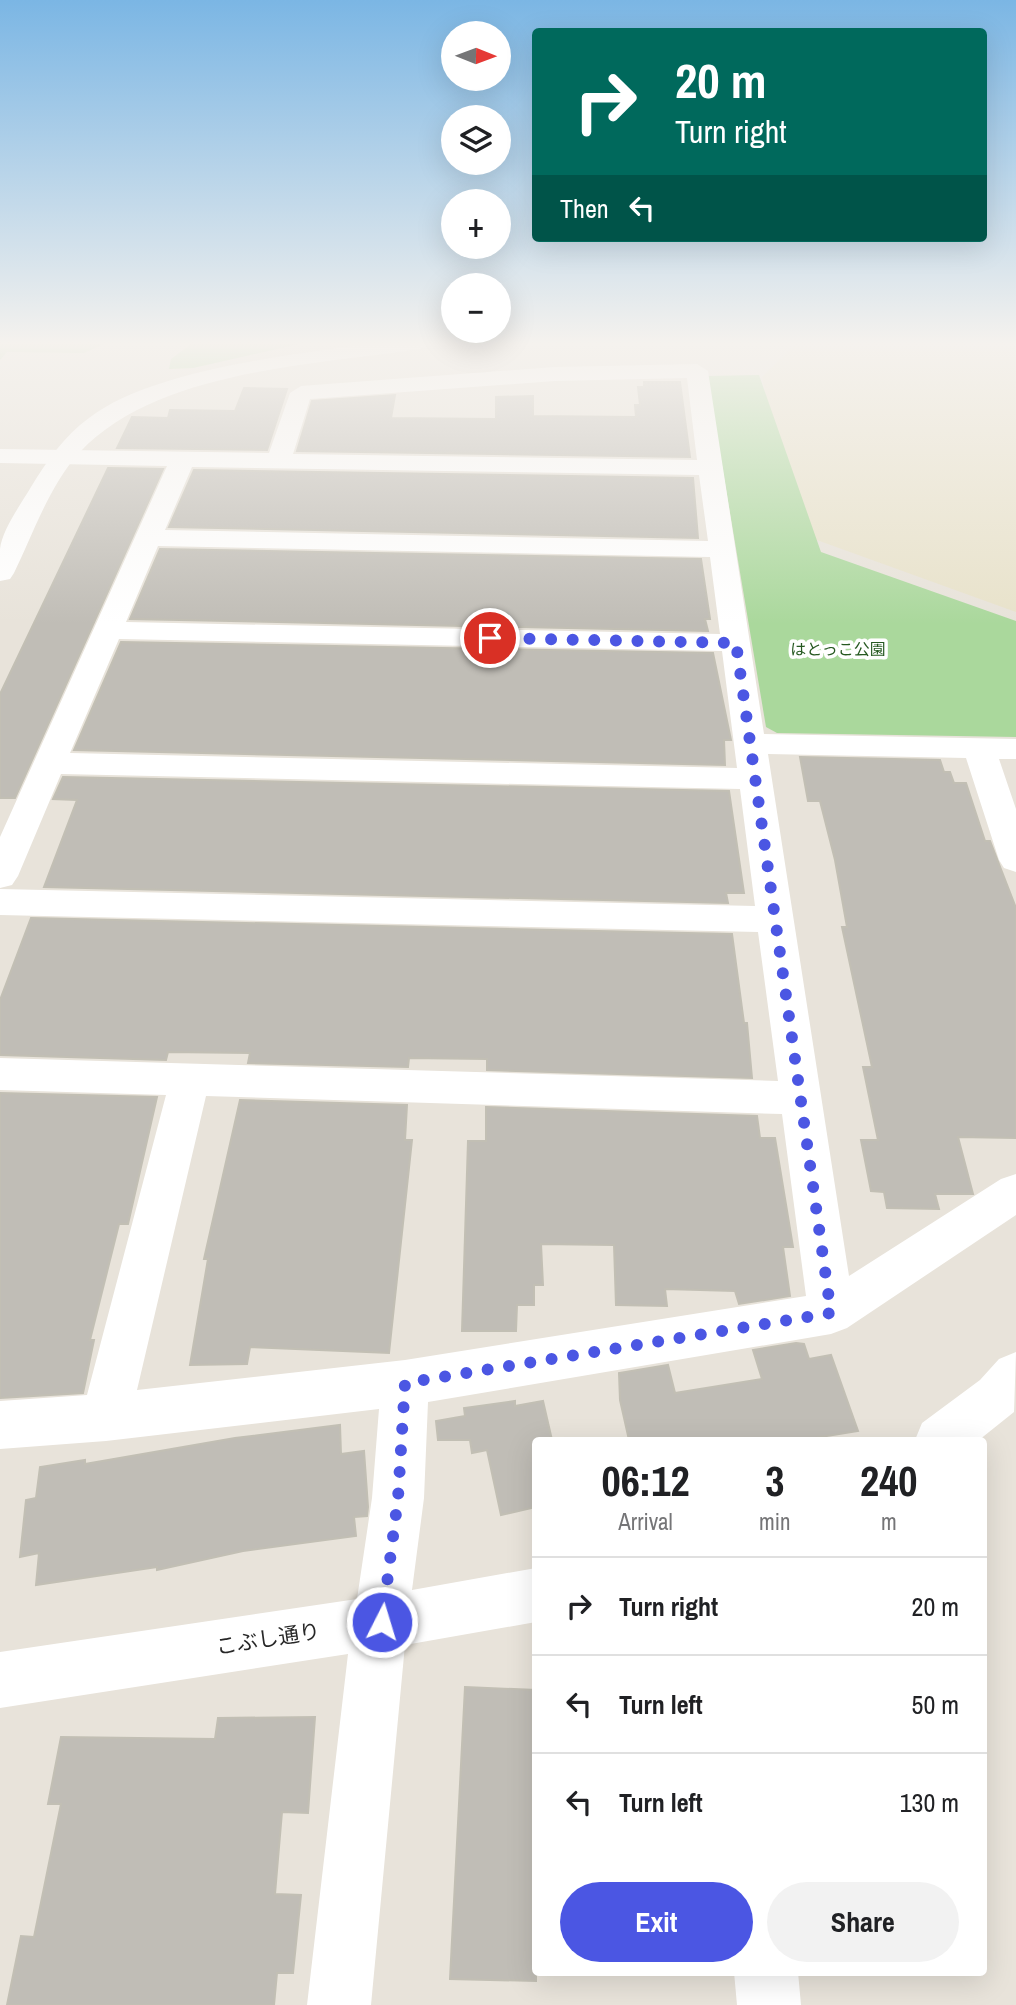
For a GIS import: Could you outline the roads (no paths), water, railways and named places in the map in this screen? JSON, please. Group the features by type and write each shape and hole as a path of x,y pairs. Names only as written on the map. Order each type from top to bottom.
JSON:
{"street":[{"path":"0,573 63,459 71,446 83,437"},
{"path":"278,462 286,437"},
{"path":"706,437 831,1313"},
{"path":"0,456 711,468"},
{"path":"0,876 181,461"},
{"path":"148,538 723,549"},
{"path":"107,630 736,643"},
{"path":"750,744 1016,749"},
{"path":"979,748 1016,860"},
{"path":"49,763 756,779"},
{"path":"0,902 775,919"},
{"path":"0,1074 801,1098"},
{"path":"106,1417 190,1079"},
{"path":"0,1425 106,1417 405,1383 831,1313 1016,1192"},
{"path":"339,2005 373,1674 398,1498 405,1383"},
{"path":"945,1437 1010,1396"},
{"name":"こぶし通り","path":"0,1680 382,1622 532,1596"},
{"path":"766,1976 769,2005"}],"park label":[{"name":"はとっこ公園","path":"838,649"}]}
